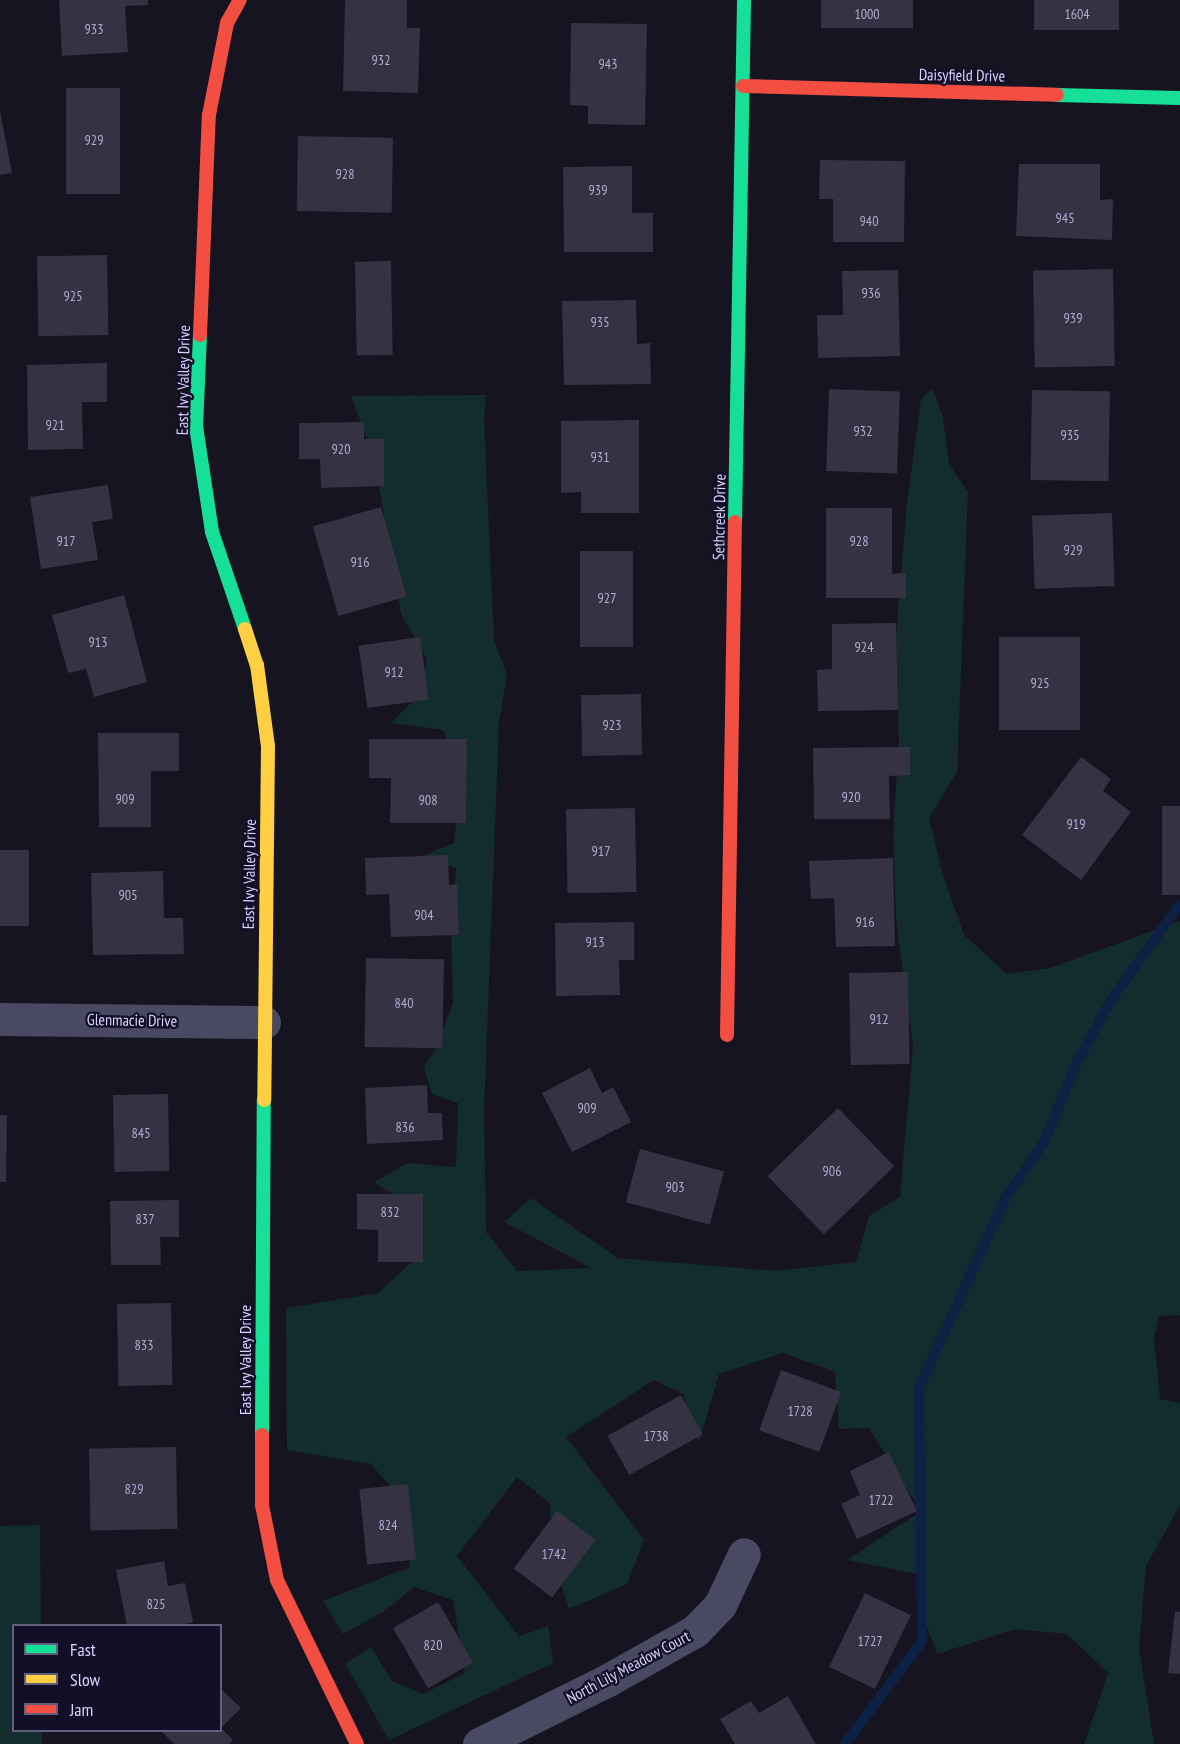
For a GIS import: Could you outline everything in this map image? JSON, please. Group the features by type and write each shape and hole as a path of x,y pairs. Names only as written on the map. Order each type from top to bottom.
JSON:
{"street":[{"name":"East Ivy Valley Drive","path":"240,0 227,23 209,115 196,426 212,531 257,665 268,746 264,1022 262,1505 277,1580 357,1744"},
{"name":"Sethcreek Drive","path":"727,1035 744,0"},
{"name":"Daisyfield Drive","path":"743,86 1180,98"},
{"name":"Glenmacie Drive","path":"0,1019 264,1022"},
{"name":"North Lily Meadow Court","path":"479,1744 608,1680 695,1631 720,1605 744,1554"}],"green space":[{"path":"932,388 943,417 949,464 968,492 957,772 929,818 942,872 964,935 1007,974 1050,968 1180,921 1180,1315 1159,1316 1154,1338 1160,1399 1180,1403 1180,1505 1146,1566 1139,1648 1154,1744 1084,1744 1108,1673 1067,1634 1016,1629 937,1654 923,1615 926,1576 847,1560 921,1511 869,1428 839,1429 835,1372 783,1353 719,1374 699,1442 683,1394 654,1380 566,1437 644,1540 627,1584 569,1609 552,1557 550,1503 517,1477 457,1556 519,1636 548,1626 553,1663 389,1740 345,1664 371,1647 392,1681 423,1694 465,1673 453,1600 414,1587 383,1612 343,1634 323,1601 410,1567 398,1495 371,1464 287,1450 286,1308 378,1293 415,1259 419,1211 374,1182 408,1163 456,1167 458,1103 432,1094 424,1067 435,1050 453,1003 451,926 456,868 420,857 454,843 462,772 443,730 391,723 417,697 427,660 401,614 374,458 351,396 486,395 484,418 494,640 507,675 499,722 484,1111 486,1232 517,1271 591,1268 504,1222 531,1198 618,1258 776,1271 856,1262 869,1216 900,1197 913,1046 896,920 893,833 899,743 896,637 907,502 921,400"},
{"path":"40,1525 41,1624 12,1624 12,1732 42,1732 42,1744 0,1744 0,1526"}],"building":[{"path":"59,0 148,0 148,5 125,6 128,52 62,56"},
{"path":"345,0 407,0 407,28 420,28 418,93 343,91"},
{"path":"821,0 913,0 913,28 821,28"},
{"path":"1034,0 1119,0 1119,30 1034,30"},
{"path":"571,23 647,24 645,125 588,124 588,106 570,105"},
{"path":"66,88 120,88 120,194 66,194"},
{"path":"0,111 12,173 0,175"},
{"path":"298,136 393,138 392,213 297,211"},
{"path":"820,160 905,161 904,242 833,242 833,199 819,199"},
{"path":"1019,164 1100,164 1100,200 1113,199 1112,240 1016,236"},
{"path":"632,166 632,213 653,213 653,252 564,252 563,167"},
{"path":"107,255 108,335 38,336 37,256"},
{"path":"391,261 393,355 357,356 355,262"},
{"path":"1113,269 1115,366 1035,367 1033,270"},
{"path":"898,270 900,356 818,358 817,315 843,315 842,271"},
{"path":"636,300 637,344 650,343 651,384 564,385 562,301"},
{"path":"107,363 107,402 82,402 83,449 28,450 27,365"},
{"path":"829,389 900,391 897,473 826,471"},
{"path":"1032,390 1110,391 1108,481 1030,480"},
{"path":"639,420 639,513 581,513 581,492 561,493 561,421"},
{"path":"364,422 364,439 384,439 384,486 321,488 320,459 299,459 299,423"},
{"path":"108,485 113,519 92,522 98,560 41,569 30,497"},
{"path":"381,507 407,596 338,616 313,527"},
{"path":"826,508 892,508 892,574 906,573 906,598 826,598"},
{"path":"1112,513 1115,586 1035,589 1032,516"},
{"path":"580,551 633,551 633,647 580,647"},
{"path":"124,595 147,682 94,697 86,669 68,673 52,615"},
{"path":"896,623 898,710 818,711 817,670 832,669 832,624"},
{"path":"420,637 429,699 367,708 359,646"},
{"path":"999,637 1080,637 1080,730 999,730"},
{"path":"641,694 642,755 582,756 581,695"},
{"path":"98,733 179,733 179,771 151,771 151,827 99,827"},
{"path":"369,739 467,739 466,823 390,823 391,778 369,778"},
{"path":"910,747 910,775 889,776 890,819 814,819 813,748"},
{"path":"1081,757 1111,779 1103,791 1131,812 1081,880 1022,835"},
{"path":"1162,806 1180,806 1180,895 1162,895"},
{"path":"635,808 636,892 567,893 566,809"},
{"path":"0,850 29,850 29,926 0,926"},
{"path":"448,855 449,885 457,884 459,935 391,937 389,894 366,895 365,858"},
{"path":"893,858 895,946 836,947 834,898 811,899 809,861"},
{"path":"163,871 164,918 183,918 184,954 93,955 91,873"},
{"path":"634,922 634,960 619,960 620,995 556,996 555,923"},
{"path":"366,958 444,959 442,1048 364,1047"},
{"path":"908,972 910,1064 851,1065 849,973"},
{"path":"590,1068 602,1093 613,1087 631,1122 572,1152 542,1093"},
{"path":"427,1085 428,1113 442,1113 443,1140 367,1144 365,1088"},
{"path":"168,1094 169,1171 114,1172 113,1095"},
{"path":"838,1108 894,1166 824,1234 768,1176"},
{"path":"0,1115 7,1115 6,1182 0,1182"},
{"path":"640,1149 724,1172 710,1225 626,1202"},
{"path":"357,1194 423,1194 423,1262 378,1262 378,1230 357,1229"},
{"path":"179,1200 179,1237 160,1237 161,1265 111,1265 110,1201"},
{"path":"171,1303 172,1385 118,1386 117,1304"},
{"path":"781,1370 841,1392 819,1452 759,1430"},
{"path":"681,1395 703,1434 629,1475 608,1436"},
{"path":"176,1447 177,1529 90,1531 89,1449"},
{"path":"889,1452 917,1511 857,1539 841,1504 860,1495 850,1471"},
{"path":"408,1484 416,1560 367,1565 359,1489"},
{"path":"557,1511 595,1540 552,1597 514,1569"},
{"path":"164,1561 168,1586 185,1583 193,1622 127,1624 116,1570"},
{"path":"865,1593 911,1615 875,1689 829,1667"},
{"path":"438,1602 473,1663 428,1689 393,1628"},
{"path":"1175,1611 1180,1612 1180,1674 1168,1673"},
{"path":"222,1690 241,1708 222,1727"},
{"path":"788,1696 816,1744 735,1744 720,1719 751,1701 759,1713"},
{"path":"222,1729 233,1740 229,1744 174,1744 162,1732 222,1732"}],"waterway":[{"path":"845,1744 922,1641 919,1388 1006,1197 1044,1142 1076,1064 1111,1000 1180,904"}],"traffic: fast":[{"path":"735,522 744,0"},
{"path":"1057,95 1180,98"},
{"path":"200,335 196,426 212,532 245,629"},
{"path":"262,1435 264,1100"}],"traffic: slow":[{"path":"245,629 257,665 268,746 264,1100"}],"traffic: jam":[{"path":"200,335 209,115 227,23 240,0"},
{"path":"743,86 1057,95"},
{"path":"727,1035 735,522"},
{"path":"262,1435 262,1505 277,1580 357,1744"}]}
